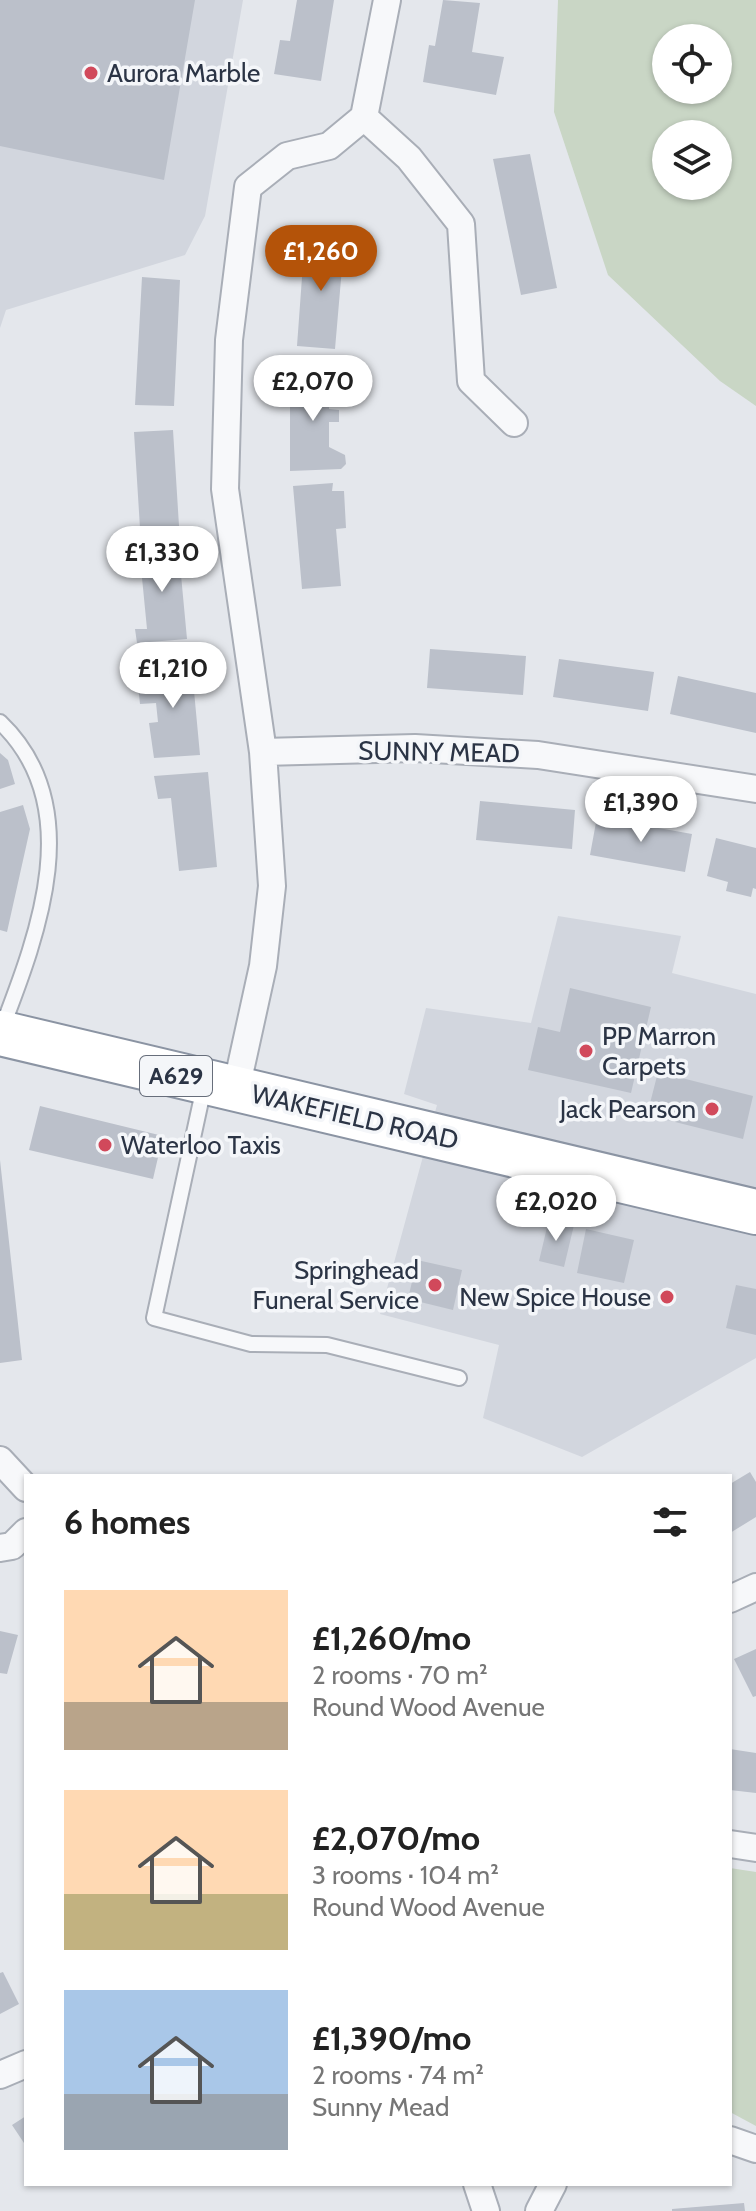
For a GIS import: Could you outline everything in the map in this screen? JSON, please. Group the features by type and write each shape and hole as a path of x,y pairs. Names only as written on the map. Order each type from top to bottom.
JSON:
{"highway":[{"name":"WAKEFIELD ROAD","path":"0,1032 756,1212"}],"street":[{"path":"220,1086 263,966 272,886 263,752 225,489 229,340 248,187 287,156 329,146 364,117 387,0"},
{"path":"364,117 409,158 461,224 471,381 514,423"},
{"name":"SUNNY MEAD","path":"263,752 415,748 538,755 756,789"},
{"path":"0,1460 24,1486"},
{"path":"0,1548 12,1546 24,1534"},
{"path":"732,1598 756,1587"},
{"path":"732,1844 756,1848"},
{"path":"0,2075 24,2065"},
{"path":"732,2141 756,2149"},
{"path":"478,2186 486,2211"},
{"path":"539,2211 552,2186"}],"lane":[{"path":"0,722 13,735 39,775 50,827 46,892 0,1032"},
{"path":"220,1086 154,1318 251,1344 327,1345 459,1378"}],"shaded area":[{"path":"0,0 243,0 205,216 185,255 6,310 0,328"},
{"path":"558,916 681,936 672,973 756,994 756,1358 582,1457 483,1418 499,1345 380,1314 437,1105 404,1094 426,1008 531,1023"}],"green space":[{"path":"558,0 756,0 756,406 720,381 608,275 554,112"},
{"path":"732,1868 756,1872 756,2126 732,2113"}],"building":[{"name":"Aurora Marble","path":"0,0 195,0 164,180 0,146"},
{"path":"297,0 334,0 321,81 274,74 280,40 290,41"},
{"path":"443,0 480,3 472,52 504,57 496,95 423,82 429,45 435,46"},
{"path":"530,154 557,288 521,295 493,159"},
{"path":"324,230 345,233 335,349 297,346 304,250 323,252"},
{"path":"142,277 180,280 174,406 135,405"},
{"path":"290,375 340,376 340,398 329,397 329,409 339,410 339,422 329,422 329,447 345,455 346,464 341,469 290,471"},
{"path":"173,430 179,526 140,528 134,432"},
{"path":"333,483 332,491 344,491 346,528 336,529 341,586 302,589 293,486"},
{"path":"178,543 187,639 137,643 135,629 147,629 139,547"},
{"path":"430,649 526,656 523,695 427,688"},
{"path":"191,659 200,755 154,758 149,723 158,722 156,703 140,704 138,685 154,685 152,663"},
{"path":"559,659 654,672 648,711 553,697"},
{"path":"678,676 756,693 756,733 670,714"},
{"path":"0,753 8,760 15,784 0,789"},
{"path":"208,772 217,867 179,871 171,798 158,799 154,776"},
{"path":"480,801 575,810 572,849 476,840"},
{"path":"23,805 30,829 7,932 0,930 0,812"},
{"path":"597,817 692,834 685,872 590,855"},
{"path":"716,838 756,848 756,889 753,888 751,897 726,891 728,882 707,876"},
{"name":"PP Marron Carpets","path":"570,988 651,1007 631,1093 528,1070 538,1027 560,1032"},
{"path":"658,1072 753,1096 743,1139 647,1115"},
{"path":"40,1106 163,1136 153,1179 29,1150"},
{"path":"0,1160 22,1360 0,1363"},
{"path":"549,1219 574,1225 564,1267 539,1261"},
{"path":"586,1229 634,1240 624,1283 577,1273"},
{"name":"Springhead Funeral Service","path":"417,1260 462,1270 453,1310 408,1299"},
{"path":"736,1285 756,1289 756,1335 726,1328"},
{"path":"750,1472 756,1482 756,1517 732,1532 732,1483"},
{"path":"0,1631 18,1635 7,1674 0,1673"},
{"path":"756,1649 756,1696 753,1697 734,1659"},
{"path":"732,1749 756,1753 756,1793 732,1790"},
{"path":"3,1972 19,2004 0,2014 0,1973"},
{"path":"24,2117 24,2143 12,2125"},
{"path":"744,2203 745,2211 672,2211 672,2209"}],"place":[{"name":"Aurora Marble","path":"91,73"},
{"name":"PP Marron Carpets","path":"586,1051"},
{"name":"Jack Pearson","path":"712,1109"},
{"name":"Waterloo Taxis","path":"105,1145"},
{"name":"Springhead Funeral Service","path":"435,1285"},
{"name":"New Spice House","path":"667,1297"}]}
